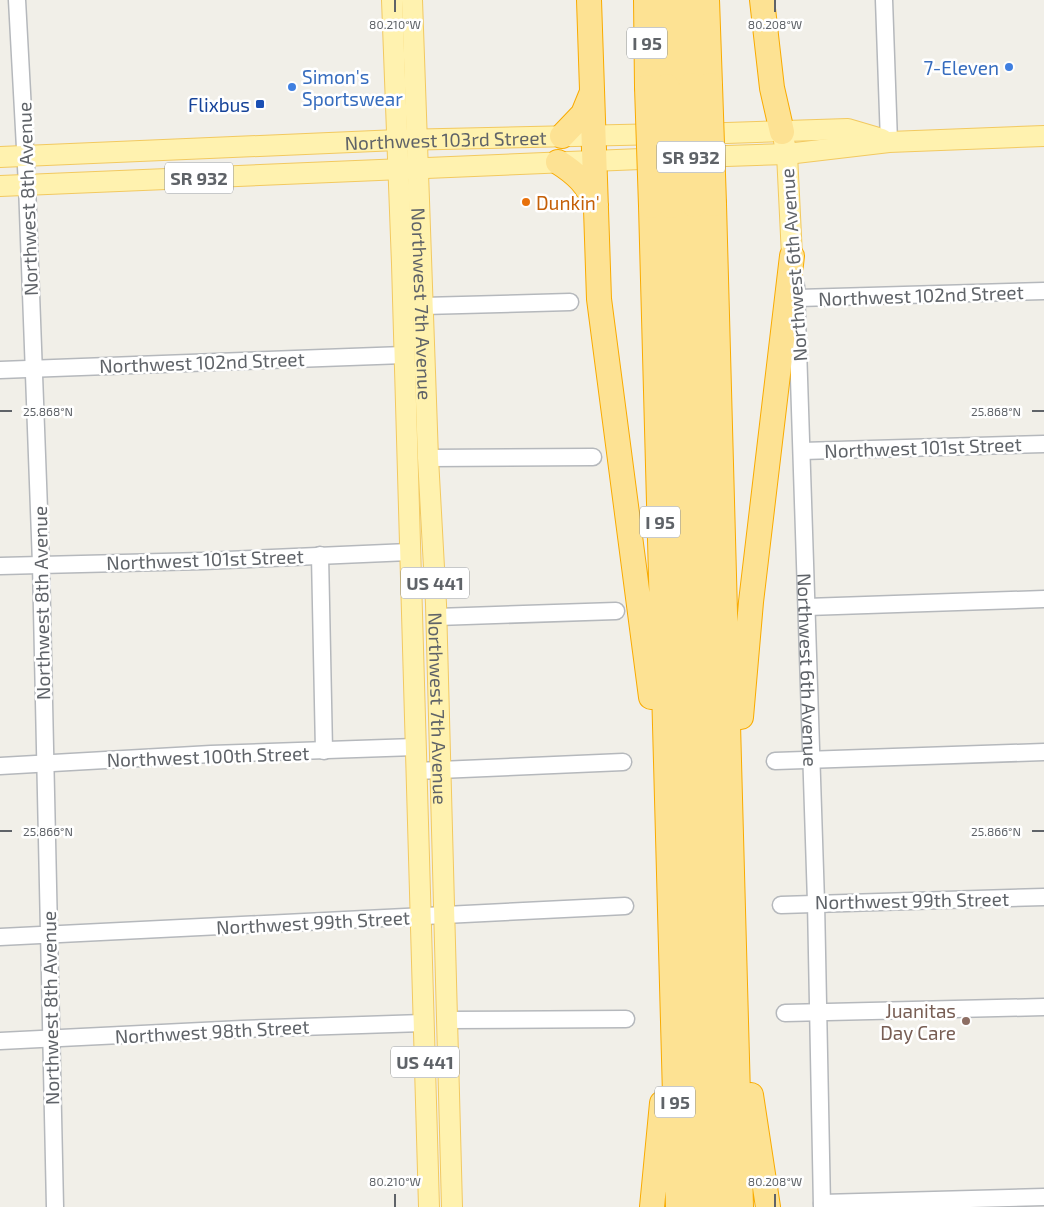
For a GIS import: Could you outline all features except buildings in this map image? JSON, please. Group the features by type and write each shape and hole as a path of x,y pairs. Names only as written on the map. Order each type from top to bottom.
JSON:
{"highway":[{"path":"589,0 599,299 668,838"},
{"name":"I 95","path":"646,0 657,86 661,206 668,838 678,1207"},
{"path":"657,86 665,0"},
{"path":"688,0 701,85"},
{"path":"707,0 701,85 721,1207"},
{"path":"762,0 772,88 784,143"},
{"path":"562,136 583,114 593,90"},
{"path":"558,162 576,173 587,186 597,208"},
{"path":"704,205 731,835 741,1207"},
{"path":"661,206 698,1207"},
{"path":"731,835 750,602 792,256"},
{"path":"652,1207 672,997"},
{"path":"736,998 768,1207"}],"main road":[{"name":"Northwest 7th Avenue","path":"392,0 407,140"},
{"name":"Northwest 7th Avenue","path":"412,0 407,140 404,355 429,1207"},
{"name":"Northwest 103rd Street","path":"0,186 595,160 784,143 848,129 889,142 1044,136"},
{"name":"Northwest 103rd Street","path":"0,157 407,140 594,135 784,143"},
{"name":"Northwest 6th Avenue","path":"784,143 792,256"},
{"name":"Northwest 7th Avenue","path":"408,169 423,306 428,458 437,617 452,1207"},
{"path":"404,355 414,377 415,441 428,458"},
{"path":"409,552 422,571 424,645 437,668"}],"street":[{"name":"Northwest 8th Avenue","path":"17,0 27,185 41,564 55,1207"},
{"path":"884,0 889,142"},
{"name":"Northwest 6th Avenue","path":"792,256 798,298 810,760 816,902 822,1205"},
{"name":"Northwest 102nd Street","path":"798,298 1044,291"},
{"path":"423,306 570,302"},
{"name":"Northwest 102nd Street","path":"0,370 404,355"},
{"name":"Northwest 101st Street","path":"802,451 1044,444"},
{"path":"428,458 593,457"},
{"name":"Northwest 101st Street","path":"0,566 203,561 409,552"},
{"path":"320,555 324,751"},
{"path":"807,607 1044,600"},
{"path":"437,617 616,611"},
{"name":"Northwest 100th Street","path":"0,766 45,765 210,754 415,747"},
{"path":"775,761 1044,752"},
{"path":"416,771 623,762"},
{"name":"Northwest 99th Street","path":"780,905 816,902 1044,897"},
{"name":"Northwest 99th Street","path":"0,937 625,906"},
{"path":"785,1012 1044,1007"},
{"path":"446,1020 626,1019"},
{"name":"Northwest 98th Street","path":"0,1041 242,1029 423,1023"},
{"path":"822,1205 1013,1203 1044,1197"}],"place":[{"name":"7-Eleven","path":"1009,67"},
{"name":"Simon's Sportswear","path":"292,87"},
{"name":"Flixbus","path":"260,104"},
{"name":"Dunkin'","path":"526,202"},
{"name":"Juanitas Day Care","path":"966,1021"}]}
